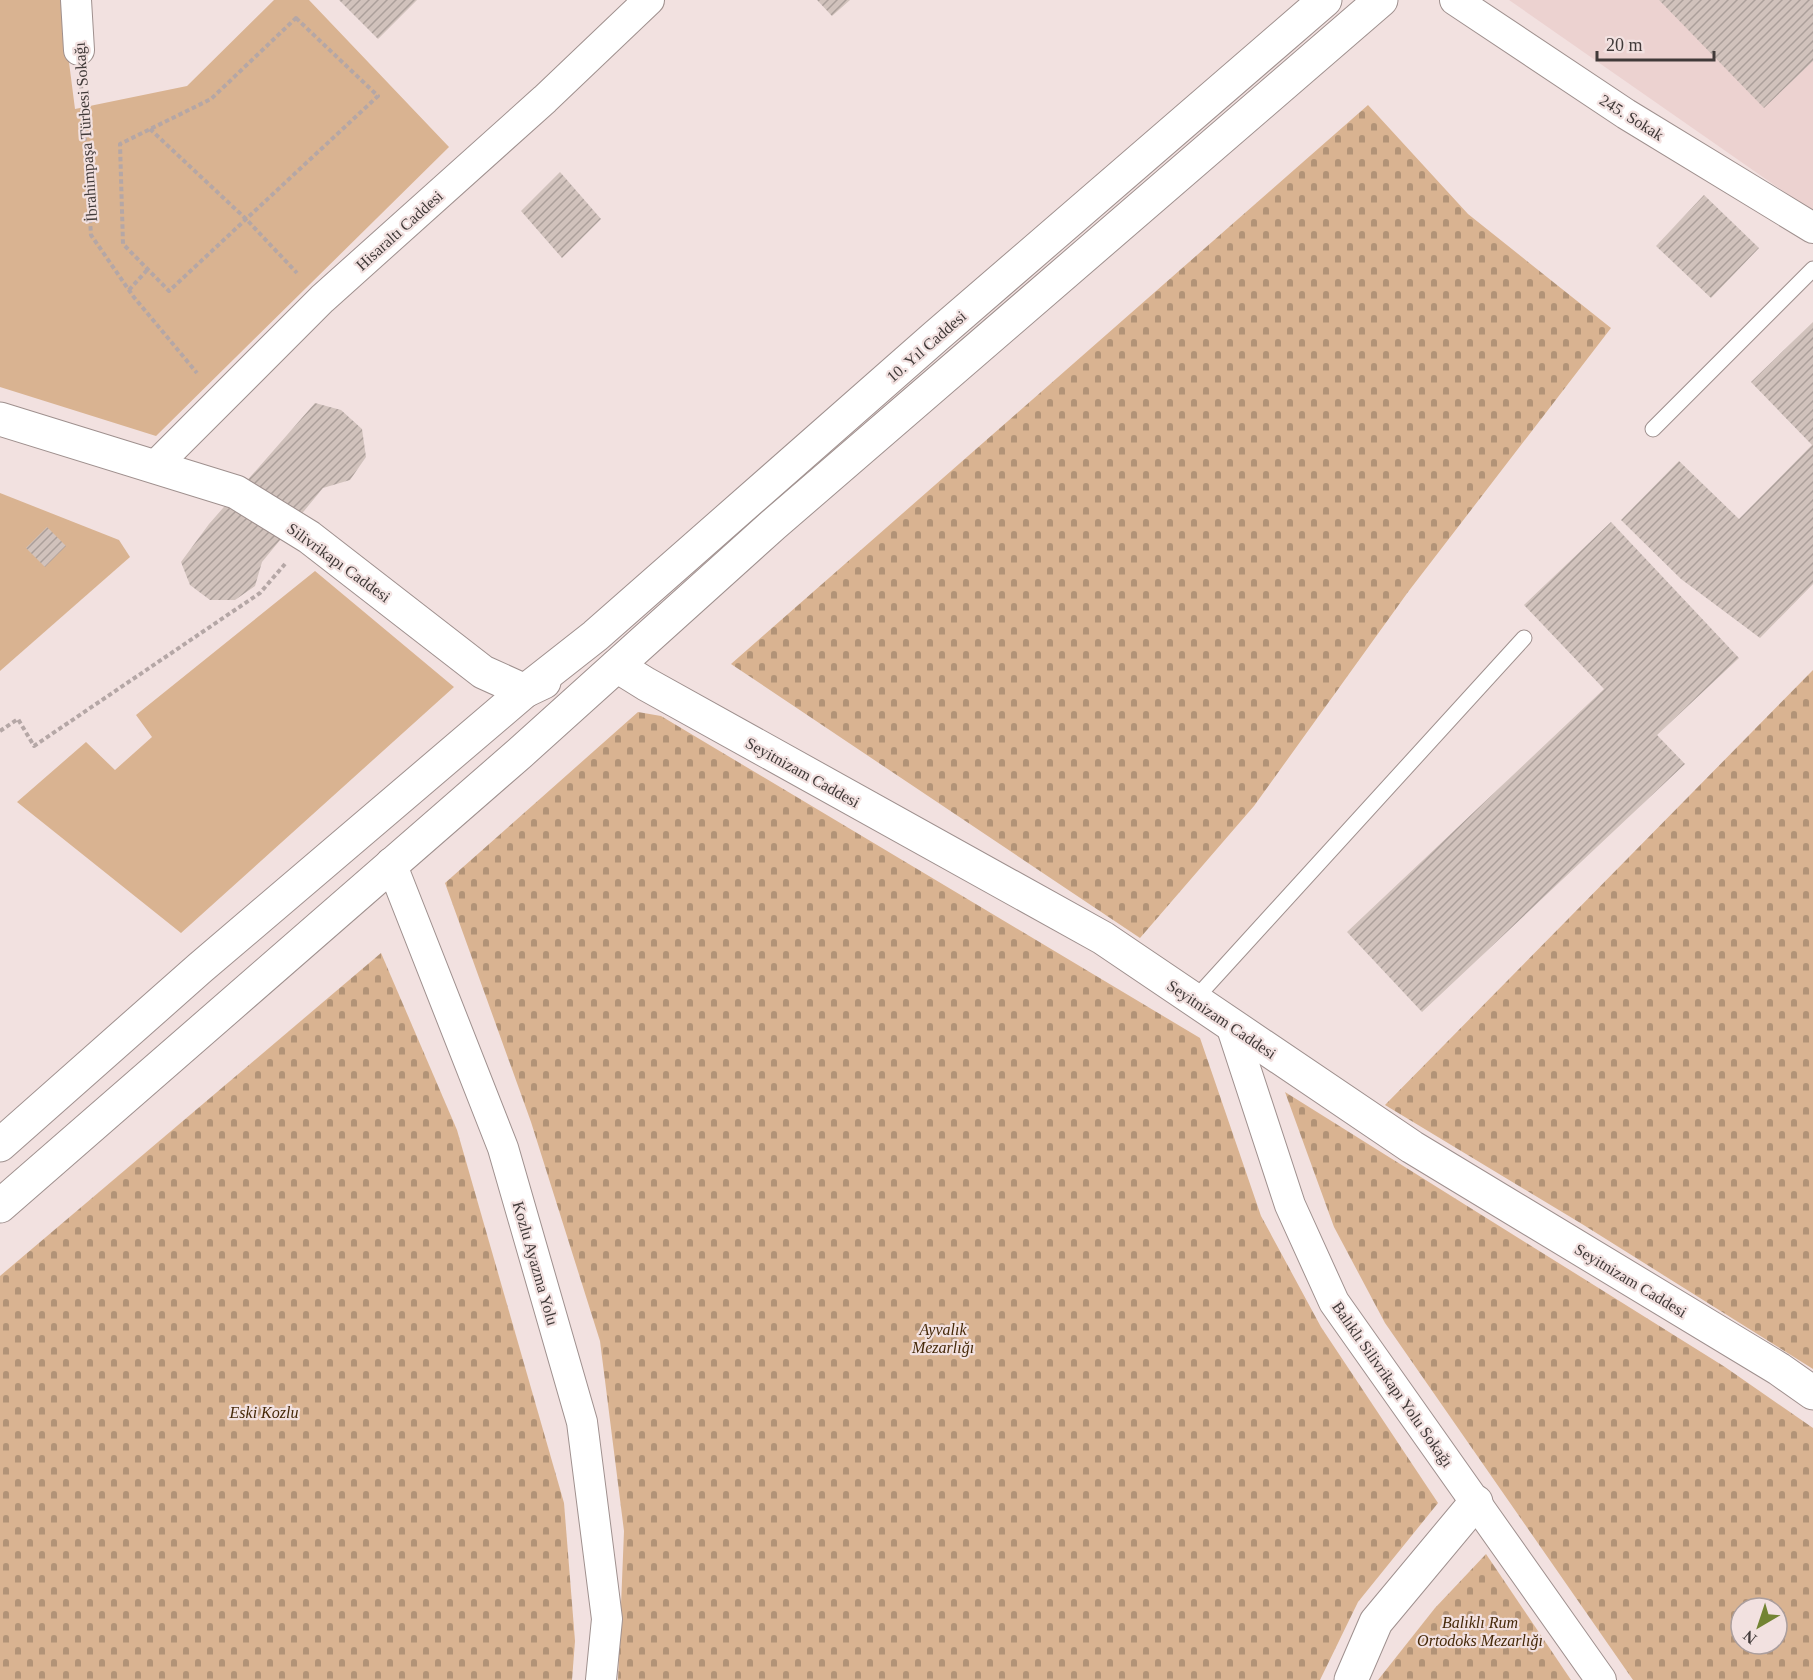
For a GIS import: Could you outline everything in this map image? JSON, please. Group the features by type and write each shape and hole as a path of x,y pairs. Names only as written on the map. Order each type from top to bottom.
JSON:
{"main road":[{"name":"10. Yıl Caddesi","path":"525,691 595,636 935,337 1325,0"},
{"path":"0,1206 391,863 511,761 748,547 1381,0"},
{"name":"Silivrikapı Caddesi","path":"0,418 236,492 309,537 483,672 538,696 577,700"},
{"path":"0,1145 209,961 525,691 568,670 596,664 617,666"},
{"name":"Seyitnizam Caddesi","path":"617,666 1103,938 1412,1147 1779,1369 1813,1393"},
{"path":"1351,1680 1376,1622 1476,1502"}],"street":[{"name":"İbrahimpaşa Türbesi Sokağı","path":"76,0 79,50"},
{"name":"Hisaraltı Caddesi","path":"155,466 322,299 545,99 649,0"},
{"name":"245. Sokak","path":"1455,0 1626,114 1813,228"},
{"name":"Kozlu Ayazma Yolu","path":"391,863 503,1148 582,1422 607,1619 601,1680"},
{"name":"Balıklı Silivrikapı Yolu Sokağı","path":"1231,1025 1290,1205 1334,1302 1601,1680"}],"lane":[{"path":"1653,429 1813,269"},
{"path":"1194,1000 1524,638"}],"path":[{"path":"296,18 378,96 169,291 123,244 120,144 150,129 212,99 296,18"},
{"name":"İbrahimpaşa Türbesi Sokağı","path":"79,50 92,235 129,290 219,401"},
{"path":"150,129 246,219 322,299"},
{"path":"129,290 148,269"},
{"path":"0,731 18,719 34,746 260,593 309,537"}],"shaded area":[{"path":"1509,0 1813,0 1813,212"}],"green space":[{"path":"0,0 61,0 75,109 187,86 274,0 309,0 449,147 156,436 0,387"},
{"path":"1368,105 1468,214 1611,328 1408,592 1254,806 1140,938 731,664"},
{"path":"0,493 119,540 130,557 0,671"},
{"path":"315,571 454,687 181,933 17,802 86,742 115,770 152,737 136,715"},
{"path":"1813,670 1813,1369 1582,1224 1385,1105"},
{"name":"Ayvalık Mezarlığı","path":"638,712 661,716 1200,1038 1261,1216 1321,1327 1438,1503 1358,1602 1320,1680 618,1680 624,1531 600,1341 531,1122 445,883"},
{"name":"Eski Kozlu","path":"381,953 457,1130 564,1503 575,1641 572,1680 0,1680 0,1276"},
{"path":"1285,1092 1725,1367 1813,1428 1813,1680 1633,1680 1385,1323 1334,1227"},
{"name":"Balıklı Rum Ortodoks Mezarlığı","path":"1486,1554 1571,1680 1378,1680 1435,1608"}],"building":[{"path":"339,0 417,0 378,39"},
{"path":"817,0 850,0 832,16"},
{"path":"1659,0 1813,0 1813,61 1764,108"},
{"path":"560,172 601,219 562,258 521,211"},
{"path":"1704,195 1759,248 1711,298 1656,246"},
{"path":"1813,322 1813,584 1760,638 1681,579 1621,520 1679,461 1739,519 1812,445 1751,382"},
{"path":"315,403 341,410 362,429 366,457 350,480 323,488 262,562 255,586 235,600 210,600 190,585 181,562 209,524"},
{"path":"1611,522 1739,658 1657,735 1685,764 1422,1012 1347,932 1604,689 1524,605"},
{"path":"47,527 66,546 45,567 26,548"}]}
